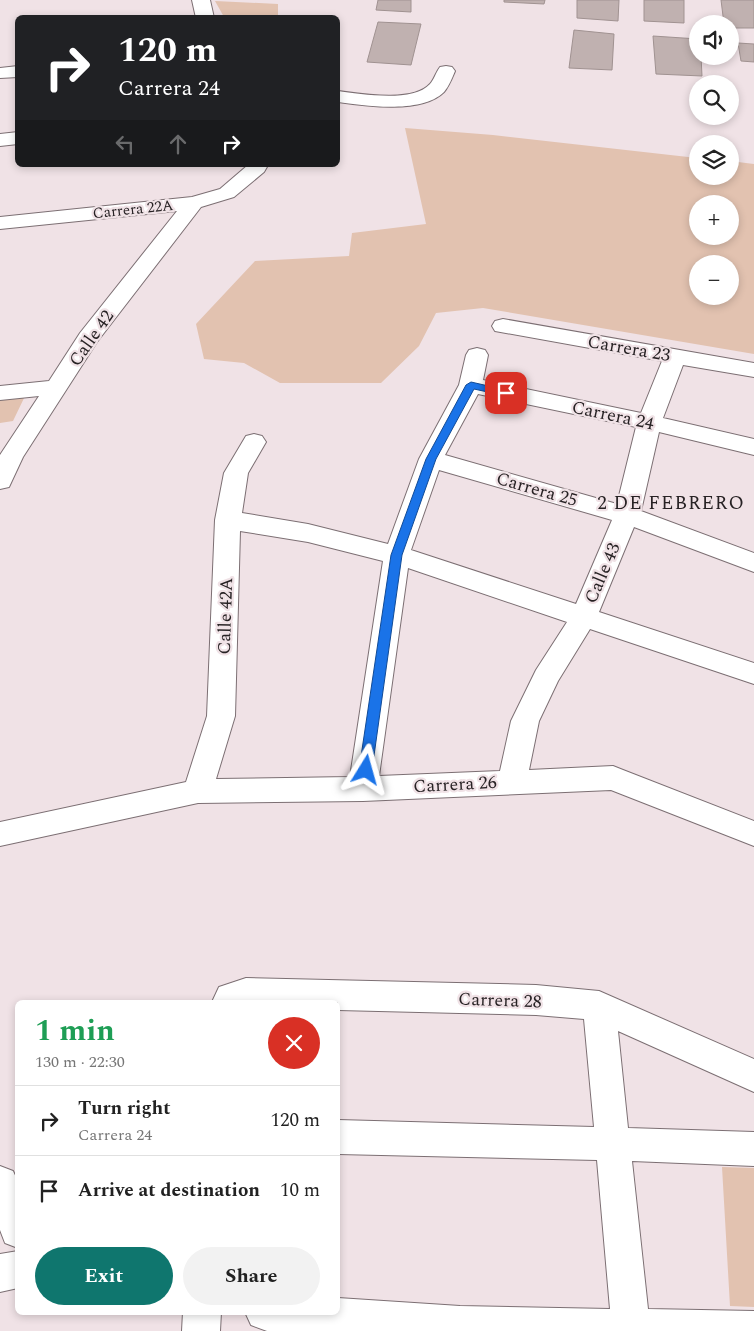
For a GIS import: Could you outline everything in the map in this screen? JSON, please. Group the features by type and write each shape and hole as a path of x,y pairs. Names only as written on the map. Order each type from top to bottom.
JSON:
{"street":[{"path":"201,0 204,15"},
{"path":"0,73 15,71"},
{"path":"340,97 400,100 417,98 438,86 446,71"},
{"path":"0,140 15,138"},
{"name":"Carrera 22A","path":"0,223 194,203 227,192 257,167"},
{"name":"Calle 42","path":"0,481 11,457 88,338 194,203"},
{"name":"Carrera 23","path":"503,326 754,370"},
{"path":"363,788 397,555 431,459 471,385 477,355"},
{"name":"Calle 43","path":"512,782 525,721 546,677 583,618 627,515 649,422 675,356"},
{"name":"Carrera 24","path":"471,385 649,422 754,447"},
{"path":"0,394 58,387"},
{"name":"Calle 42A","path":"198,791 221,716 228,520 236,473 254,442"},
{"name":"Carrera 25","path":"431,459 627,515 754,563"},
{"path":"228,520 308,533 397,555 754,674"},
{"name":"Carrera 26","path":"0,834 198,791 363,788 614,778 754,834"},
{"name":"Carrera 28","path":"230,1000 246,993 536,1000 599,1006 754,1076"},
{"path":"599,1006 631,1328"},
{"path":"340,1137 754,1149"},
{"path":"0,1183 15,1222"},
{"path":"0,1274 15,1270"},
{"path":"202,1315 202,1331"},
{"path":"301,1315 460,1328 754,1330"}],"shaded area":[{"path":"215,1 278,4 278,15 223,15"},
{"path":"405,128 493,135 689,157 689,185 739,185 739,162 754,164 754,354 483,308 436,313 419,346 381,383 280,383 244,363 204,359 196,324 255,261 349,256 352,233 426,224"},
{"path":"26,394 13,421 0,423 0,398"},
{"path":"722,1167 754,1168 754,1307 730,1306"}],"building":[{"path":"378,0 411,0 411,12 376,10"},
{"path":"504,0 545,0 544,4 504,2"},
{"path":"577,0 619,0 618,21 577,18"},
{"path":"644,0 684,0 684,23 644,21"},
{"path":"721,0 754,0 754,28 739,28 739,15 723,15"},
{"path":"378,22 421,24 411,65 367,62"},
{"path":"574,30 614,34 612,70 569,68"},
{"path":"653,36 689,38 689,65 701,65 702,75 656,74"},
{"path":"739,43 754,44 754,62 741,61"}],"district":[{"name":"2 DE FEBRERO","path":"671,502"}],"route":[{"path":"366,770 378,674 397,555 431,459 471,385 506,393"}]}
